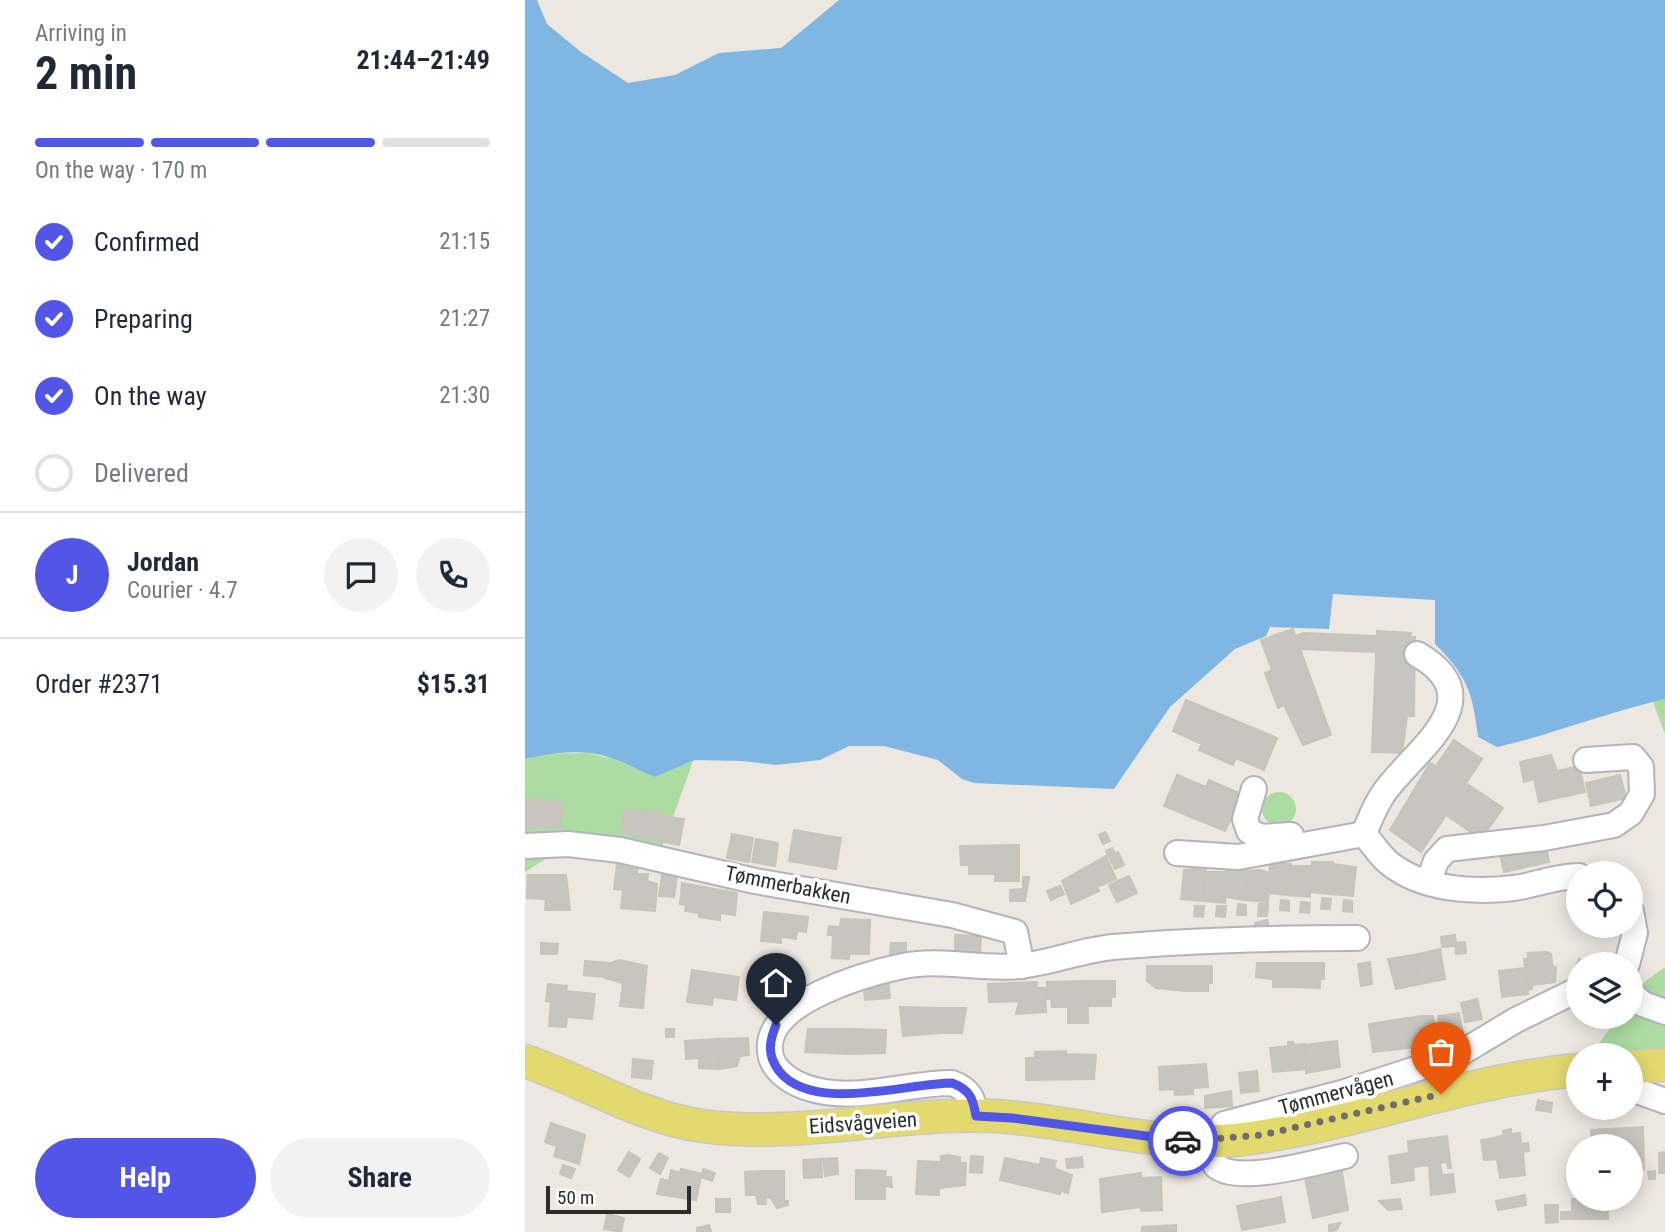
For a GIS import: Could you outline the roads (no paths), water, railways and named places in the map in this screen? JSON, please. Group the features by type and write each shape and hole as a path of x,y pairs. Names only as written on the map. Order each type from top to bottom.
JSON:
{"main road":[{"name":"Eidsvågveien","path":"525,1061 657,1115 701,1126 779,1129 976,1116 1012,1118 1150,1139 1211,1141 1323,1123 1505,1080 1566,1072"},
{"path":"1643,1066 1665,1065"}],"street":[{"path":"1364,834 1384,792 1426,749 1447,710 1450,692 1443,671 1417,654"},
{"path":"1429,881 1437,861 1447,849 1592,831 1624,820 1638,805 1642,794 1641,767 1633,757 1585,760"},
{"path":"1254,789 1245,819 1254,835 1274,838 1343,829 1364,834 1391,865 1429,881 1470,890 1516,888 1566,876"},
{"path":"1177,853 1238,857 1364,834"},
{"name":"Tømmerbakken","path":"525,846 568,844 620,850 755,881 952,915 1015,932 1022,966"},
{"path":"976,1116 972,1096 952,1083 850,1094 806,1087 778,1069 770,1056 771,1037 783,1015 795,1005 890,969 923,963 994,968 1022,966 1114,947 1357,938"},
{"name":"Tømmervågen","path":"1211,1141 1220,1127 1241,1117 1345,1092 1461,1053 1516,1020 1566,995"},
{"path":"1643,1004 1665,1012"},
{"path":"1643,1093 1665,1101"},
{"path":"1211,1141 1216,1166 1233,1174 1280,1169 1345,1156"}],"water":[{"path":"525,0 537,0 547,24 581,52 628,83 675,75 719,53 781,48 839,0 1665,0 1665,699 1497,747 1478,737 1467,686 1455,666 1435,644 1435,600 1333,594 1329,629 1270,627 1266,636 1235,649 1170,707 1114,789 974,783 962,779 938,760 884,746 849,746 820,760 776,765 695,760 655,777 593,753 558,753 525,759"}]}
